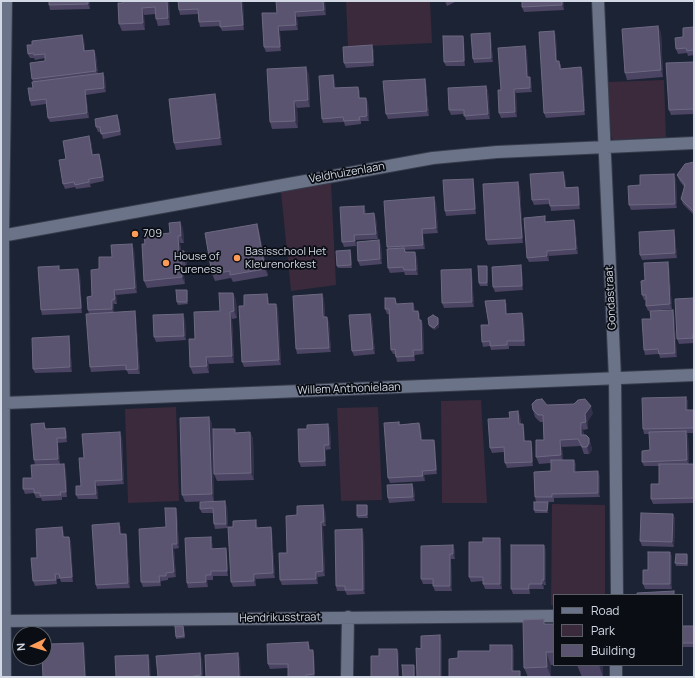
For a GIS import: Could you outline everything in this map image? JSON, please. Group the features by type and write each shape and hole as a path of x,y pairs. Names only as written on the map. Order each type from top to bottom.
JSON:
{"street":[{"path":"5,677 5,403 2,236 6,1"},
{"name":"Gondastraat","path":"598,1 615,378 617,594"},
{"name":"Veldhuizenlaan","path":"2,236 433,158 497,152 694,143"},
{"name":"Willem Anthonielaan","path":"5,403 694,375"},
{"name":"Hendrikusstraat","path":"6,621 553,616"},
{"path":"347,677 348,617"},
{"path":"616,666 616,677"}],"green space":[{"path":"346,1 430,1 432,43 348,47"},
{"path":"664,80 666,137 613,140 611,136 608,82"},
{"path":"331,183 336,285 291,291 281,192"},
{"path":"481,400 487,503 442,503 441,401"},
{"path":"176,407 179,501 128,503 125,409"},
{"path":"378,407 382,500 341,501 337,408"},
{"path":"552,504 605,505 605,594 553,594 553,605 551,605"}],"building":[{"path":"49,1 88,1 88,4 49,5"},
{"path":"123,1 167,1 168,18 156,19 155,7 142,8 143,23 119,24 118,3 123,3"},
{"path":"178,1 241,1 243,25 220,27 220,21 199,22 198,9 179,10"},
{"path":"276,1 323,1 324,10 295,12 296,25 278,26 280,47 264,47 262,13 277,13"},
{"path":"522,1 562,1 562,5 522,7"},
{"path":"658,26 661,70 625,73 622,29"},
{"path":"694,27 694,50 687,51 686,48 676,49 675,38 683,37 683,28"},
{"path":"554,31 556,61 559,61 560,69 581,67 584,111 544,113 539,32"},
{"path":"490,33 491,58 473,59 471,34"},
{"path":"82,35 84,51 94,50 96,71 32,79 30,63 45,61 45,54 28,54 27,45 32,45 32,41"},
{"path":"443,36 463,36 464,61 444,62"},
{"path":"372,45 373,62 344,63 343,47"},
{"path":"525,46 527,77 530,77 530,88 514,89 515,112 499,113 498,90 501,90 498,48"},
{"path":"694,62 694,109 669,110 666,63"},
{"path":"306,67 308,100 294,101 295,121 270,122 267,69"},
{"path":"103,73 104,88 85,90 87,113 48,118 46,99 30,101 28,88 33,88 32,82"},
{"path":"333,75 334,88 358,87 359,98 366,98 367,116 359,117 360,120 344,121 343,117 322,119 319,76"},
{"path":"425,79 427,111 386,114 383,81"},
{"path":"486,86 488,114 464,116 464,110 449,110 448,88"},
{"path":"215,94 220,138 174,143 169,99"},
{"path":"117,115 120,131 101,134 100,127 96,127 95,119"},
{"path":"89,136 92,155 99,154 103,177 89,179 89,182 75,185 74,182 63,184 59,160 66,159 63,141"},
{"path":"694,162 694,212 681,199 685,185 677,175 685,164"},
{"path":"563,172 565,188 578,187 579,205 550,206 549,199 532,200 530,174"},
{"path":"674,174 675,204 629,205 628,186 640,185 640,175"},
{"path":"473,179 475,209 445,211 443,180"},
{"path":"518,182 522,238 486,240 483,184"},
{"path":"434,197 436,228 422,229 423,245 387,247 384,201"},
{"path":"364,206 364,214 374,213 376,234 354,235 355,241 342,242 340,207"},
{"path":"545,216 545,222 574,220 576,249 547,251 547,256 527,258 524,218"},
{"name":"House of Pureness","path":"180,222 181,236 178,236 179,251 184,251 184,260 181,261 182,277 144,281 142,244 145,244 144,236 170,233 169,223"},
{"name":"Basisschool Het Kleurenorkest","path":"257,224 265,269 230,275 230,271 212,274 205,233"},
{"path":"674,230 675,253 640,255 639,232"},
{"path":"379,240 380,259 358,261 357,242"},
{"path":"132,244 135,288 114,290 115,299 112,300 112,309 88,310 87,297 92,296 91,270 99,269 99,257 112,257 111,245"},
{"path":"404,248 405,252 415,252 416,270 404,270 403,267 388,268 387,249"},
{"path":"350,250 351,265 337,266 336,251"},
{"path":"668,262 670,304 646,306 646,295 642,295 641,281 645,280 644,263"},
{"path":"521,265 522,286 493,287 492,267"},
{"path":"59,266 59,270 78,269 81,308 41,310 38,267"},
{"path":"478,266 487,266 487,283 479,283"},
{"path":"471,269 472,302 442,303 441,270"},
{"path":"176,290 187,290 187,302 177,302"},
{"path":"219,293 233,293 234,311 230,312 232,356 206,357 207,366 190,367 189,339 195,339 194,312 220,311"},
{"path":"267,294 268,304 276,304 279,360 242,362 239,306 244,306 244,295"},
{"path":"322,294 323,317 327,317 329,348 296,349 293,296"},
{"path":"385,298 395,298 396,304 413,303 413,311 418,311 419,320 421,320 422,350 413,350 414,356 396,357 395,349 391,350 389,309 385,309"},
{"path":"694,298 693,338 677,339 675,299"},
{"path":"505,300 506,314 522,313 524,341 507,341 507,345 490,346 490,341 482,342 481,325 489,325 485,301"},
{"path":"673,310 675,353 659,354 658,349 644,350 642,319 651,319 650,311"},
{"path":"135,311 138,369 126,370 126,365 90,367 86,314"},
{"path":"183,314 184,336 154,337 153,315"},
{"path":"370,314 373,349 352,351 349,315"},
{"path":"433,315 438,318 438,324 434,328 429,325 428,318"},
{"path":"69,336 70,367 33,369 32,338"},
{"path":"686,397 686,410 694,410 694,428 643,429 642,398"},
{"path":"542,399 547,405 574,404 578,400 585,399 591,406 585,414 586,422 581,423 581,435 586,435 589,438 587,447 582,447 578,439 560,440 561,455 536,457 536,440 544,440 543,415 538,415 533,410 532,404 536,400"},
{"path":"518,411 519,424 523,424 524,441 531,441 532,462 505,463 504,447 490,448 488,419 510,418 509,412"},
{"path":"209,417 212,494 182,495 180,418"},
{"path":"399,422 399,425 419,423 421,440 434,440 436,470 422,471 423,476 388,478 384,423"},
{"path":"44,423 45,429 65,428 66,438 57,438 58,459 34,460 31,424"},
{"path":"328,424 329,445 324,445 325,461 299,462 298,429 307,429 307,425"},
{"path":"213,429 235,429 235,433 250,432 251,473 214,474"},
{"path":"686,431 687,460 642,462 642,451 650,450 649,432"},
{"path":"120,432 122,480 95,481 96,494 76,495 76,486 81,486 79,458 84,458 82,434"},
{"path":"551,460 574,460 574,472 598,471 598,493 552,494 552,497 535,497 534,472 551,471"},
{"path":"64,464 66,492 60,492 61,495 40,496 40,493 34,493 34,489 23,489 23,478 32,478 31,465"},
{"path":"659,464 694,464 694,498 651,499 651,484 659,484"},
{"path":"412,484 413,497 388,498 387,485"},
{"path":"225,501 226,524 214,524 213,508 200,509 200,502"},
{"path":"534,502 548,502 547,511 534,510"},
{"path":"323,505 324,522 321,522 323,571 316,572 316,579 280,580 279,553 287,553 286,516 297,515 297,506"},
{"path":"357,505 367,505 367,515 357,516"},
{"path":"165,508 176,508 177,544 172,544 174,572 166,573 166,576 159,576 160,582 141,582 139,529 166,527"},
{"path":"641,513 673,514 672,542 640,541"},
{"path":"256,520 256,528 271,527 273,573 254,574 254,581 231,582 228,527 233,527 233,521"},
{"path":"119,523 120,534 126,534 128,583 96,585 92,525"},
{"path":"62,527 63,537 69,537 72,577 60,578 59,574 55,574 56,580 33,581 31,558 37,558 36,529"},
{"path":"362,529 363,590 345,590 345,586 336,586 335,530"},
{"path":"211,537 211,549 226,548 227,571 211,571 211,575 206,575 206,582 187,583 185,538"},
{"path":"483,538 500,538 500,584 483,584 483,577 469,577 469,542 483,542"},
{"path":"453,545 453,554 450,554 450,586 433,586 433,579 421,579 421,546"},
{"path":"511,545 544,545 544,580 542,580 542,584 529,584 529,589 511,589"},
{"path":"648,552 670,552 670,584 643,584 643,570 648,570"},
{"path":"676,554 687,554 687,564 675,563"},
{"path":"674,591 674,594 637,593"},
{"path":"544,619 544,624 553,624 553,652 546,652 547,667 524,668 523,620"},
{"path":"175,626 183,626 184,636 176,637"},
{"path":"683,626 694,626 694,643 683,643"},
{"path":"440,635 440,677 417,677 416,648 421,649 421,636"},
{"path":"308,642 309,650 313,650 314,674 306,675 306,677 288,677 288,664 268,664 267,644"},
{"path":"83,643 85,677 43,677 42,666 52,666 52,644"},
{"path":"490,645 512,645 512,671 520,671 520,677 449,677 449,659 458,658 458,651 490,651"},
{"path":"379,649 397,649 398,677 371,677 371,656 379,656"},
{"path":"200,653 201,675 193,677 158,677 156,656"},
{"path":"238,653 239,677 206,677 205,655"},
{"path":"148,655 149,677 116,677 115,656"},
{"path":"402,665 414,665 414,677 403,677"}],"place":[{"name":"709","path":"135,234"},
{"name":"Basisschool Het Kleurenorkest","path":"237,258"},
{"name":"House of Pureness","path":"166,263"}]}
